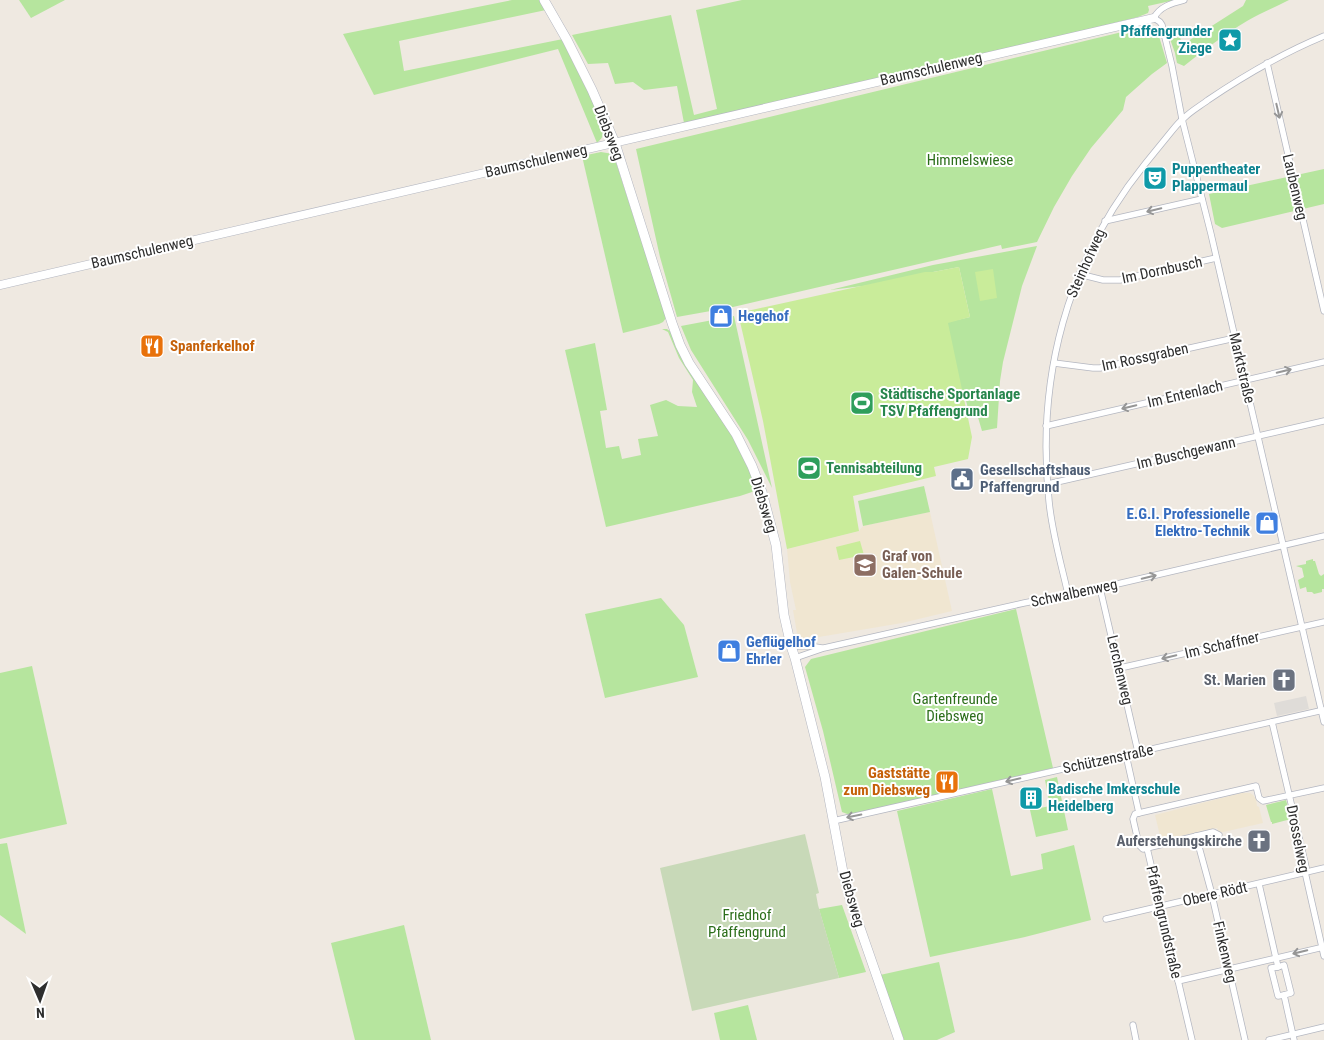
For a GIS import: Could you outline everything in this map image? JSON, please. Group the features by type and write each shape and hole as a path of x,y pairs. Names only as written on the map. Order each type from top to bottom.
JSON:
{"main road":[{"name":"Diebsweg","path":"544,0 592,90 615,143 680,346 736,434 763,494 776,545 784,615 790,646 798,657 826,777 843,872 850,899 898,1040"}],"street":[{"name":"Baumschulenweg","path":"0,285 1154,18 1157,12 1184,0"},
{"name":"Marktstraße","path":"1154,18 1160,22 1163,29 1172,66 1182,119 1323,710 1324,722"},
{"name":"Steinhofweg","path":"1068,594 1048,499 1046,426 1059,334 1079,274 1090,248 1130,184 1182,119 1227,87 1267,63 1303,44 1324,36"},
{"name":"Laubenweg","path":"1267,63 1324,311"},
{"path":"1106,221 1202,199"},
{"name":"Im Dornbusch","path":"1079,274 1103,280 1120,280 1216,258"},
{"name":"Im Rossgraben","path":"1054,362 1100,368 1235,338"},
{"name":"Im Entenlach","path":"1046,426 1324,362"},
{"name":"Im Buschgewann","path":"1048,484 1324,421"},
{"name":"Schwalbenweg","path":"798,657 824,648 1100,588 1324,536"},
{"name":"Lerchenweg","path":"1100,588 1138,752"},
{"name":"Im Schaffner","path":"1120,668 1324,622"},
{"name":"Schwalbenweg","path":"790,646 824,648"},
{"name":"Schützenstraße","path":"833,821 1323,710"},
{"name":"Drosselweg","path":"1272,722 1306,867 1305,872 1324,956"},
{"name":"Pfaffengrundstraße","path":"1126,755 1139,813 1135,814 1133,819 1139,845 1143,849 1147,848 1192,1040"},
{"path":"1139,813 1256,786 1259,798 1263,801 1324,788"},
{"path":"1147,848 1213,832 1218,835"},
{"name":"Finkenweg","path":"1196,836 1246,1040"},
{"name":"Obere Rödt","path":"1106,919 1324,868"},
{"path":"1259,884 1278,967"},
{"path":"1178,981 1323,947"},
{"path":"1284,965 1292,993 1278,996 1271,968 1278,967 1284,965"},
{"path":"1284,995 1293,1037"},
{"path":"1133,1025 1136,1040"},
{"path":"1269,1040 1293,1037 1324,1027"}],"shaded area":[{"name":"Graf von Galen-Schule","path":"930,512 952,611 902,623 813,638 803,638 797,633 793,610 796,610 790,582 787,549 859,531 863,526"},
{"path":"1306,696 1309,709 1277,716 1274,703"},
{"path":"1241,793 1250,793 1256,799 1263,823 1219,833 1217,828 1161,840 1155,815"}],"green space":[{"path":"19,0 65,0 31,18"},
{"path":"512,0 540,0 546,10 399,41 404,71 563,39 587,88 603,127 604,134 597,143 558,49 374,95 343,34"},
{"path":"742,0 1175,0 1148,6 1148,13 1138,17 1013,48 684,123 677,86 644,90 633,82 615,84 608,63 588,64 572,35 671,15 694,115 717,109 696,10"},
{"path":"1246,0 1289,0 1239,26 1184,66 1177,63 1170,39 1180,37 1182,45 1243,6"},
{"name":"Himmelswiese","path":"1147,26 1155,27 1167,63 1126,97 1123,110 1091,148 1072,176 1037,242 1002,249 1001,245 733,307 677,317 660,257 636,149"},
{"path":"601,152 613,154 615,159 666,318 659,324 623,333 582,156"},
{"path":"1324,169 1324,204 1222,228 1215,224 1209,194"},
{"path":"1037,246 1022,286 1003,362 997,428 982,431 977,414 972,417 969,412 964,393 952,394 896,282 830,290 933,265","holes":["959,267 970,317 948,322 933,272"]},
{"name":"Städtische Sportanlage TSV Pfaffengrund","path":"959,267 970,317 948,323 972,437 968,459 934,467 936,476 853,496 859,531 787,549 763,421 738,313 925,272"},
{"path":"993,269 997,298 980,301 975,272"},
{"path":"734,316 772,488 748,440 691,350 681,326"},
{"path":"662,329 667,329 671,332 736,442 756,487 752,492 740,496 606,527 565,350 595,343 607,410 600,411 606,448 619,446 622,459 641,455 638,439 658,436 650,405 666,400 678,406 697,407 692,392 693,380 679,358 668,332"},
{"path":"924,486 930,512 863,526 858,501"},
{"path":"860,541 864,555 839,560 836,547"},
{"path":"1313,559 1319,574 1321,576 1324,574 1324,589 1322,589 1322,592 1314,594 1307,592 1306,587 1300,589 1298,580 1304,577 1302,568 1296,566 1306,564 1306,561"},
{"path":"661,598 684,625 698,677 605,698 585,614"},
{"name":"Gartenfreunde Diebsweg","path":"1016,609 1053,768 850,815 842,812 823,731 805,667 811,659"},
{"path":"32,666 67,824 0,839 0,673"},
{"path":"1057,777 1068,830 1036,837 1030,810 1050,806 1045,780"},
{"path":"992,789 1011,876 1043,869 1041,854 1074,845 1091,920 1025,937 930,957 897,811"},
{"path":"1286,800 1291,819 1272,824 1266,805"},
{"name":"Friedhof Pfaffengrund","path":"805,834 819,893 816,894 818,905 839,978 692,1011 660,868"},
{"path":"7,843 26,934 0,915 0,844"},
{"path":"842,905 866,972 839,978 819,909"},
{"path":"404,925 431,1040 355,1040 331,943"},
{"path":"939,962 955,1032 937,1040 904,1040 880,975"},
{"path":"748,1005 757,1040 720,1040 714,1013"}],"place":[{"name":"Pfaffengrunder Ziege","path":"1230,40"},
{"name":"Puppentheater Plappermaul","path":"1155,178"},
{"name":"Hegehof","path":"721,316"},
{"name":"Spanferkelhof","path":"152,346"},
{"name":"Städtische Sportanlage TSV Pfaffengrund","path":"862,403"},
{"name":"Tennisabteilung","path":"809,468"},
{"name":"Gesellschaftshaus Pfaffengrund","path":"962,479"},
{"name":"E.G.I. Professionelle Elektro-Technik","path":"1267,523"},
{"name":"Graf von Galen-Schule","path":"865,565"},
{"name":"Geflügelhof Ehrler","path":"729,651"},
{"name":"St. Marien","path":"1284,680"},
{"name":"Gaststätte zum Diebsweg","path":"947,782"},
{"name":"Badische Imkerschule Heidelberg","path":"1031,798"},
{"name":"Auferstehungskirche","path":"1259,841"}]}
